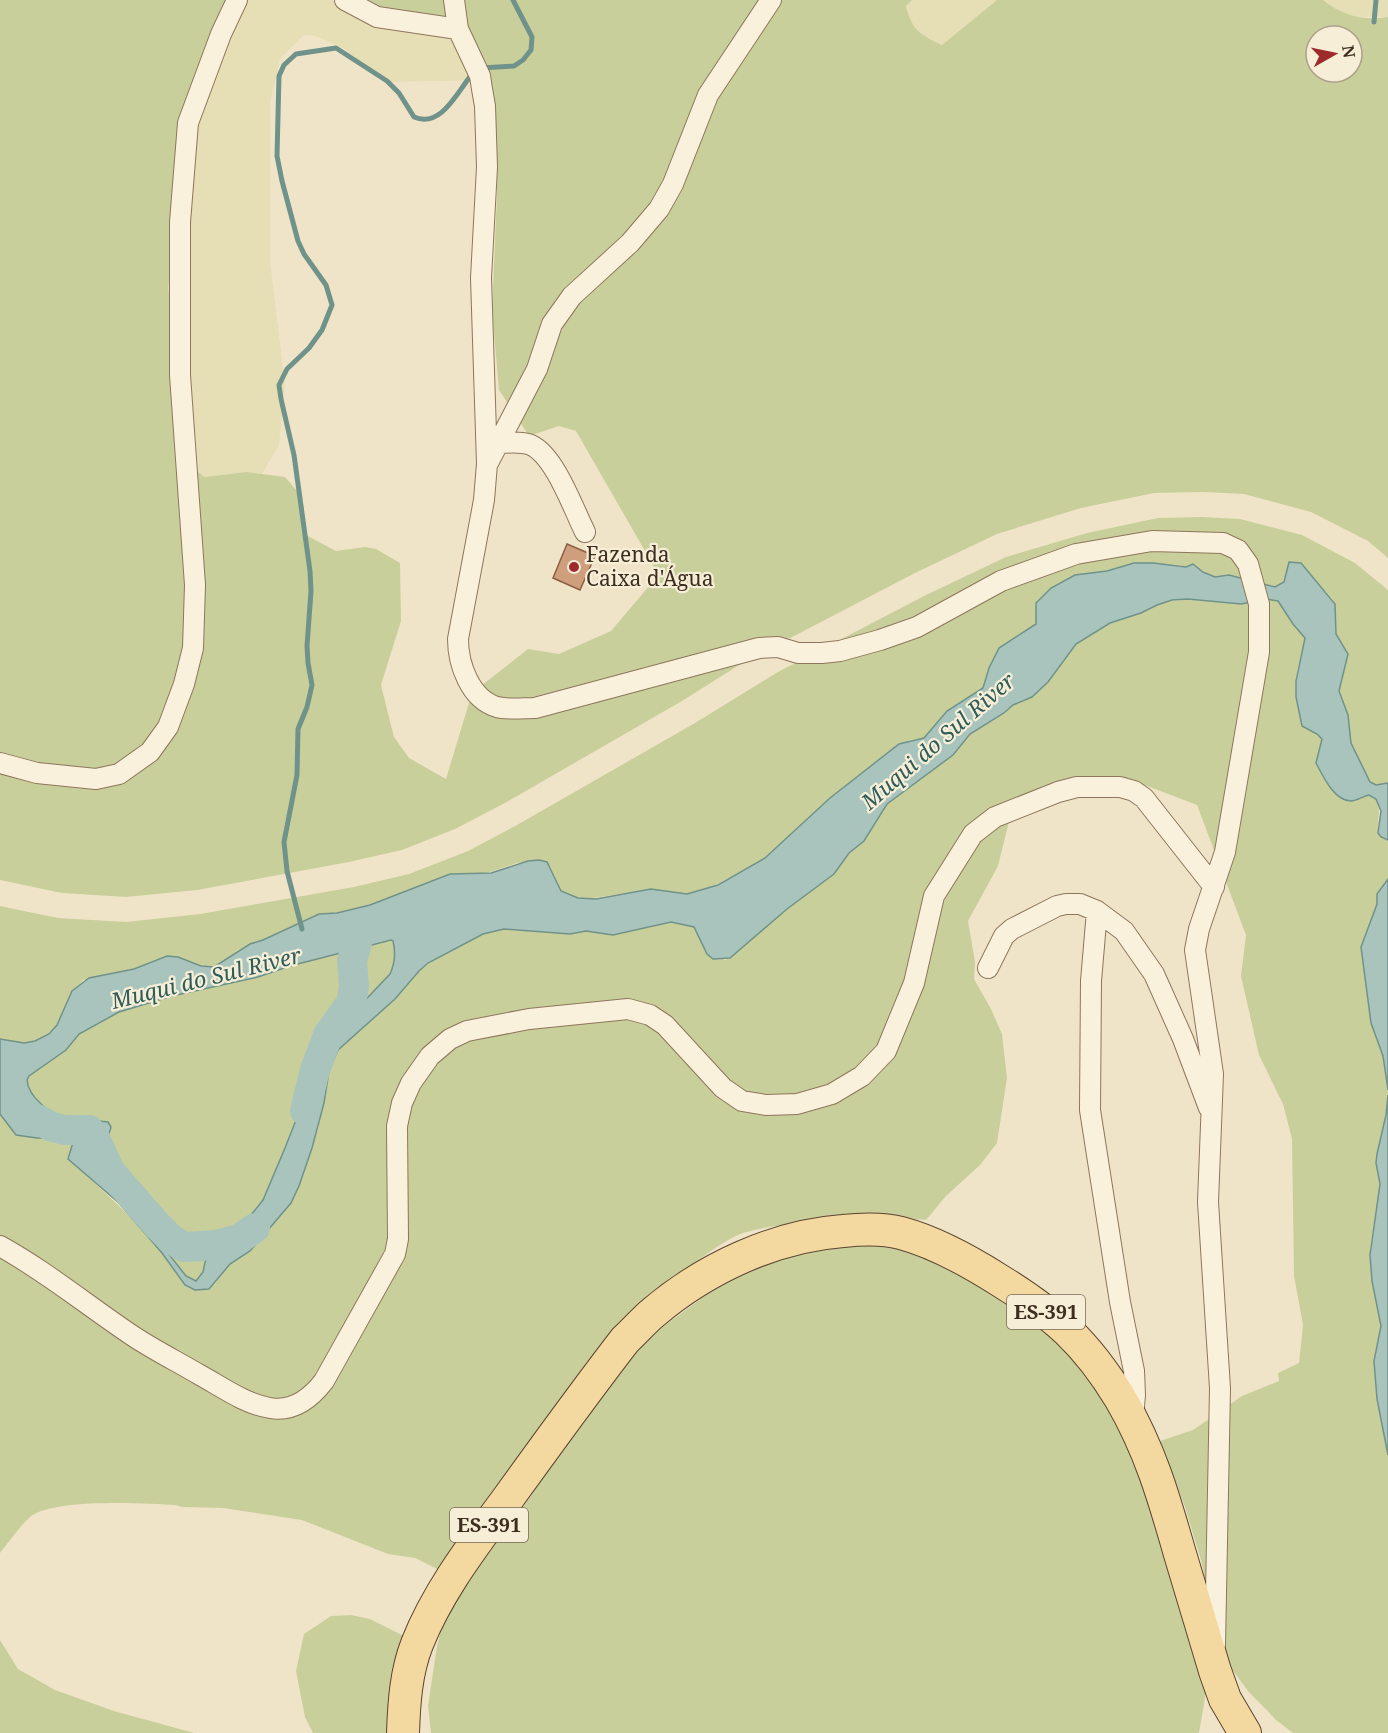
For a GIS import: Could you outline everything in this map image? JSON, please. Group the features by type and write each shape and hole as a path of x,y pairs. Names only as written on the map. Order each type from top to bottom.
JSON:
{"main road":[{"name":"ES-391","path":"403,1733 406,1689 416,1646 431,1611 465,1559 625,1340 654,1311 692,1284 735,1260 774,1244 824,1232 867,1229 899,1233 924,1240 988,1273 1035,1302 1079,1340 1100,1367 1133,1423 1158,1477 1215,1671 1225,1700 1245,1733"}],"street":[{"path":"0,763 37,773 96,779 119,774 150,752 168,727 184,684 193,648 195,585 180,375 180,222 188,123 220,34 237,0"},
{"path":"345,0 377,17 458,28"},
{"path":"454,0 458,28 480,76 485,106 487,167 481,278 487,464 481,519 461,613 458,653 468,681 484,701 497,707 535,708 759,648 778,647 798,653 840,651 917,627 1001,581 1076,554 1152,541 1223,543 1238,550 1248,564 1259,604 1259,652 1225,852 1196,940 1195,951 1213,1074 1208,1202 1220,1388 1215,1671"},
{"path":"487,464 537,369 552,324 572,296 630,243 659,208 681,164 708,95 771,0"},
{"path":"498,443 530,444 544,453 585,532"},
{"path":"0,1246 32,1264 133,1336 244,1400 270,1408 282,1409 298,1405 313,1395 324,1381 395,1254 398,1239 397,1126 402,1103 411,1083 430,1056 450,1039 467,1031 529,1019 628,1009 650,1015 665,1025 723,1088 742,1101 766,1105 797,1104 832,1094 862,1076 886,1052 914,983 934,896 973,834 995,816 1077,787 1120,787 1134,790 1144,798 1214,886"},
{"path":"988,968 1004,936 1012,929 1057,906 1066,904 1080,904 1097,911 1124,931 1154,974 1183,1039 1211,1113"},
{"path":"1097,911 1091,981 1090,1110 1120,1302 1134,1371 1133,1423"}],"shaded area":[{"path":"231,0 355,0 444,20 486,80 387,82 343,48 313,35 304,35 280,59 270,103 270,261 285,385 279,445 262,474 247,472 204,477 185,461 187,415 168,288 174,241 211,49"},
{"path":"912,0 997,0 942,45 924,37 909,21 906,6"},
{"path":"1323,0 1388,0 1388,17 1351,17 1336,10"}],"green space":[{"path":"0,0 231,0 211,49 174,241 168,288 187,415 185,461 204,477 247,472 285,477 297,491 306,535 336,551 365,547 376,549 400,563 401,621 381,685 394,737 409,758 446,779 472,693 528,649 559,654 611,631 655,579 653,565 576,431 559,426 529,436 499,390 492,310 497,195 493,99 444,20 379,12 355,0 912,0 906,6 914,26 923,35 942,45 997,0 1323,0 1338,10 1354,16 1388,17 1388,558 1368,541 1311,512 1244,494 1154,493 1081,508 997,534 915,573 744,662 682,701 505,803 455,829 402,850 197,890 126,897 62,893 0,880"},
{"path":"1158,518 1240,519 1302,535 1355,563 1388,590 1388,783 1376,785 1370,782 1351,743 1348,715 1339,691 1348,656 1336,634 1333,600 1301,563 1286,573 1284,582 1275,587 1229,575 1215,577 1201,570 1179,565 1134,563 1107,571 1075,575 1036,608 1037,622 1032,628 999,648 989,668 983,688 947,711 924,738 910,740 857,776 765,858 708,889 687,894 651,889 587,899 574,897 561,891 550,866 539,860 517,863 487,873 450,874 370,905 337,913 319,914 250,944 221,963 207,968 157,959 134,969 83,980 70,994 58,1023 49,1034 38,1041 24,1043 0,1039 0,906 58,918 126,922 200,914 354,887 409,874 468,851 517,825 695,723 778,672 926,595 1006,557 1087,533"},
{"path":"1188,599 1241,604 1266,599 1278,601 1305,638 1297,671 1296,691 1302,726 1322,739 1316,763 1330,786 1354,801 1372,796 1376,799 1379,810 1378,833 1388,840 1388,879 1378,894 1377,904 1361,947 1371,1023 1383,1056 1388,1090 1386,1115 1376,1163 1380,1184 1370,1249 1370,1265 1380,1314 1381,1326 1375,1353 1388,1455 1388,1733 1293,1733 1276,1720 1248,1691 1231,1668 1209,1599 1201,1560 1185,1507 1160,1441 1193,1430 1242,1396 1279,1381 1278,1373 1299,1363 1303,1325 1294,1276 1292,1139 1283,1104 1259,1055 1241,976 1246,935 1197,805 1129,779 1013,805 998,866 968,921 975,962 974,979 1002,1034 1007,1078 997,1143 980,1165 946,1196 926,1220 830,1219 776,1226 733,1237 703,1256 667,1285 443,1572 415,1558 388,1554 302,1520 223,1508 143,1503 78,1504 41,1511 26,1521 0,1553 0,1114 16,1135 65,1138 78,1128 69,1159 134,1221 186,1284 202,1290 215,1283 227,1267 250,1251 291,1203 318,1129 329,1071 338,1050 395,999 419,971 439,956 483,934 504,929 570,934 586,931 616,935 671,922 693,926 724,960 728,959 787,909 834,874 849,853 864,841 887,804 953,755 970,734 1004,714 1013,705 1033,697 1048,682 1076,644 1110,622 1141,613 1164,602"},
{"path":"391,940 395,957 390,974 351,1014 325,1047 263,1200 236,1234 226,1242 208,1248 203,1272 196,1281 186,1276 104,1169 98,1156 102,1143 71,1120 56,1115 41,1103 29,1089 27,1080 29,1076 66,1050 79,1034 119,1012 172,996"},
{"path":"860,1243 916,1252 1043,1317 1124,1420 1208,1680 1199,1733 431,1733 428,1706 437,1646 447,1607 531,1496 588,1409 646,1339 747,1265"},
{"path":"351,1615 370,1619 404,1636 394,1733 313,1733 305,1717 296,1671 304,1634 331,1616"},
{"path":"0,1640 18,1669 55,1690 114,1711 194,1733 0,1733"}],"water":[{"path":"1289,562 1301,563 1335,604 1336,634 1348,654 1339,691 1348,715 1351,743 1370,782 1376,785 1388,783 1388,840 1378,833 1381,811 1376,799 1369,795 1351,801 1339,797 1330,787 1316,763 1322,739 1302,726 1296,697 1296,681 1305,638 1278,601 1266,599 1241,604 1188,599 1172,600 1110,623 1076,644 1048,682 1032,697 1013,705 970,734 953,755 887,804 864,841 849,853 834,874 787,909 730,958 713,959 707,954 694,927 671,922 613,935 586,931 570,934 504,929 483,934 428,963 395,999 338,1050 329,1071 324,1103 312,1148 291,1203 250,1251 230,1264 209,1289 195,1290 185,1285 162,1253 119,1203 68,1159 77,1129 65,1138 16,1135 0,1114 0,1039 24,1043 35,1041 49,1034 57,1025 72,991 89,978 134,969 167,956 178,957 201,966 214,967 250,944 319,914 337,913 370,905 450,874 491,873 528,861 547,862 561,891 578,898 596,899 651,889 687,894 718,885 765,858 830,798 899,744 924,738 947,711 983,688 989,668 999,648 1036,624 1036,603 1051,588 1075,575 1107,571 1134,563 1186,567 1193,564 1203,572 1215,577 1229,575 1275,587 1284,582","holes":["393,941 394,958 390,974 351,1015 325,1047 263,1200 236,1234 226,1242 208,1248 203,1272 196,1281 186,1276 98,1159 110,1131 111,1127 108,1122 70,1120 49,1111 32,1093 28,1086 29,1076 66,1050 79,1034 119,1012 172,996 258,977 290,966"]},
{"path":"1388,879 1388,1090 1383,1056 1371,1023 1361,947 1377,904 1377,894"},
{"path":"1388,1095 1388,1455 1377,1399 1374,1361 1381,1326 1372,1281 1370,1255 1380,1184 1376,1163 1377,1154"}],"building":[{"name":"Fazenda Caixa d'Água","path":"567,544 595,556 580,590 553,578"}],"waterway":[{"path":"481,68 514,66 531,50 532,37 513,0"},
{"path":"1374,22 1376,0"},
{"path":"302,929 287,871 284,842 297,775 298,729 307,707 312,685 307,646 311,591 294,455 279,385 287,369 309,348 322,330 332,305 326,285 304,254 298,241 282,181 277,156 279,76 284,65 296,54 336,48 387,81 399,93 414,117 424,119 433,118 441,113 473,73"},
{"name":"Muqui do Sul River","path":"305,1111 315,1070 328,1035 351,1003 354,987 352,961 357,943"},
{"name":"Muqui do Sul River","path":"37,1119 52,1127 65,1130 89,1130 110,1171 157,1225 171,1239 184,1247 216,1245 239,1239 255,1228"}],"place":[{"name":"Fazenda Caixa d'Água","path":"574,567"}]}
